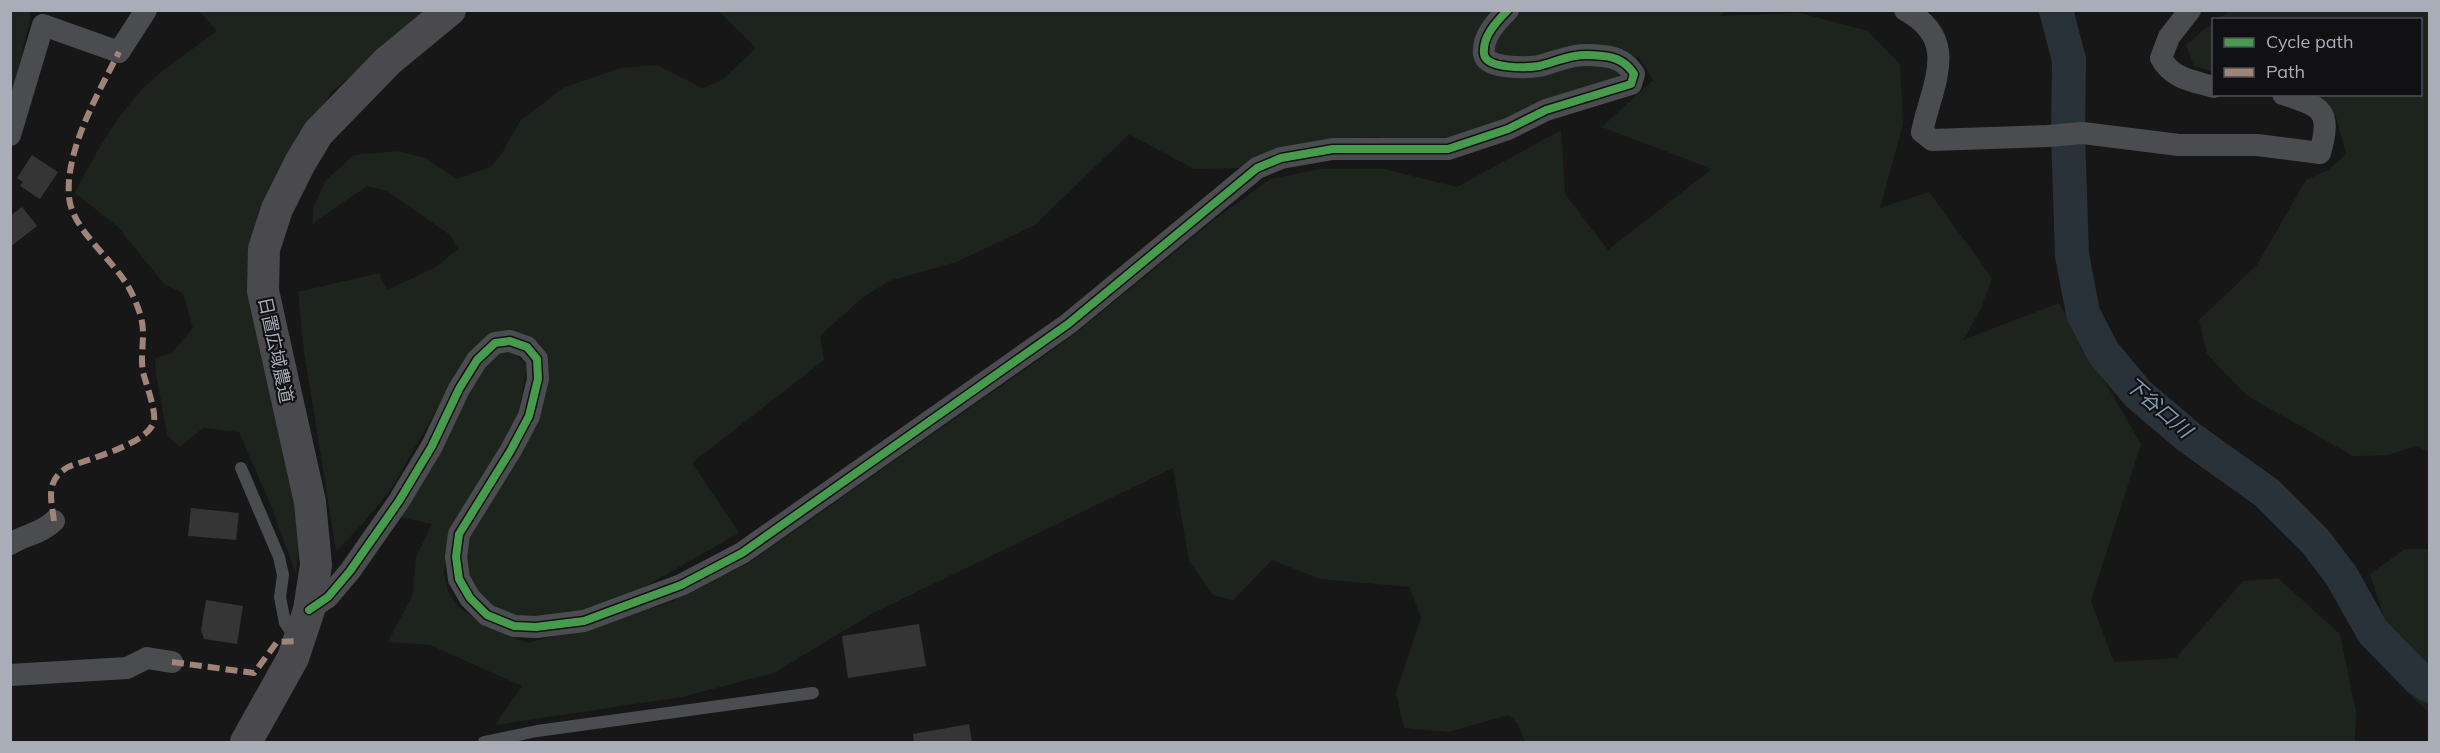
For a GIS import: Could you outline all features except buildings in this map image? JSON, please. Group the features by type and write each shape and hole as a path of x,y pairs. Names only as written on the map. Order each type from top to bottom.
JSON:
{"street":[{"path":"10,135 43,25 119,52 146,10"},
{"name":"日置広域農道","path":"246,742 280,683 298,641 309,610 316,565 310,502 263,291 264,249 277,209 318,133 388,61 450,10"},
{"path":"309,610 328,597 350,571 393,510 432,446 459,389 477,360 495,344 510,341 527,346 537,359 538,379 529,416 511,450 459,534 456,557 459,579 470,598 487,615 514,626 537,627 584,621 681,585 742,553 1068,324 1257,168 1281,158 1333,149 1448,149 1508,129 1546,110 1631,84 1634,74 1629,66 1614,58 1604,56 1575,56 1537,66 1510,67 1489,62 1484,58 1483,45 1495,23 1508,10"},
{"path":"1905,10 1923,22 1936,39 1940,58 1922,132 1932,140 2083,133 2179,145 2257,145 2320,153 2327,129 2321,114 2314,105 2289,96"},
{"path":"2190,10 2169,37 2161,58 2166,68 2182,79 2212,86"},
{"path":"10,544 20,537 47,528 54,521"},
{"path":"10,675 127,668 147,658 172,662"}],"lane":[{"path":"242,468 279,557 283,575 280,597 285,623 298,641"},
{"path":"484,742 537,731 813,693"}],"shaded area":[{"path":"2232,10 2429,11 2429,452 2416,446 2388,455 2353,456 2246,395 2207,354 2199,320 2257,265 2306,180 2328,170 2346,154 2336,117 2319,96 2422,96 2422,18 2219,18"},
{"path":"11,11 30,11 30,19 11,100"},
{"path":"199,11 431,11 385,46 332,92 291,151 268,201 289,463 300,533 296,574 271,506 239,432 203,428 180,447 167,435 155,358 172,353 193,328 183,293 164,284 118,227 75,193 112,128 147,84 217,31"},
{"path":"718,11 1725,11 1720,16 1800,13 1868,31 1900,64 1903,124 1880,208 1929,192 1992,278 1981,309 1963,340 2059,303 2141,444 2091,601 2114,662 2176,658 2243,581 2278,578 2340,634 2356,712 2355,742 1525,742 1518,724 1509,715 1448,732 1404,728 1396,693 1421,618 1410,587 1320,579 1272,560 1233,600 1213,595 1189,561 1173,468 875,612 774,673 682,697 495,725 522,686 430,645 388,642 413,594 416,557 432,524 399,517 480,368 496,353 515,353 527,366 518,415 450,538 444,572 448,592 458,606 486,627 528,643 669,603 747,564 1071,337 1215,219 1270,179 1321,169 1384,169 1457,187 1561,130 1565,194 1608,250 1712,169 1602,127 1653,80 1638,56 1622,82 1453,158 1378,137 1321,140 1242,168 1194,169 1129,134 1035,225 956,262 889,281 862,298 820,336 824,360 692,463 739,533 618,602 585,611 536,619 505,615 483,599 470,582 464,559 466,536 536,423 548,386 549,360 538,341 512,331 457,374 390,491 336,551 304,351 298,292 379,273 387,290 436,267 458,249 450,235 387,191 367,186 313,223 313,208 325,181 354,155 397,151 426,158 456,179 491,167 501,155 520,121 563,88 620,68 657,65 702,88 722,80 756,48"},
{"path":"2212,23 2212,72 2194,66 2186,45"},
{"path":"2405,549 2429,549 2429,712 2409,694 2370,574"}],"waterway":[{"name":"下谷口川","path":"2056,10 2069,60 2068,134 2072,255 2083,313 2103,352 2138,394 2190,438 2267,493 2315,541 2341,575 2373,632 2419,679 2430,686"}],"marked path":[{"path":"54,521 51,490 61,472 68,467 130,444 150,429 154,421 143,372 143,328 137,304 122,277 77,221 69,197 72,160 78,142 93,104 119,52"},
{"path":"172,662 254,673 277,642 299,641"}],"cycle path":[{"path":"309,610 328,597 350,571 399,501 432,446 459,389 477,360 495,343 510,341 527,347 537,359 538,379 529,416 511,450 459,534 456,557 459,579 470,598 487,615 514,626 536,627 584,621 681,585 742,553 1068,324 1257,168 1281,158 1333,149 1448,149 1508,129 1546,110 1631,84 1634,74 1631,70 1621,61 1608,57 1578,55 1539,66 1525,67 1499,65 1486,59 1485,42 1495,25 1508,10"}]}
